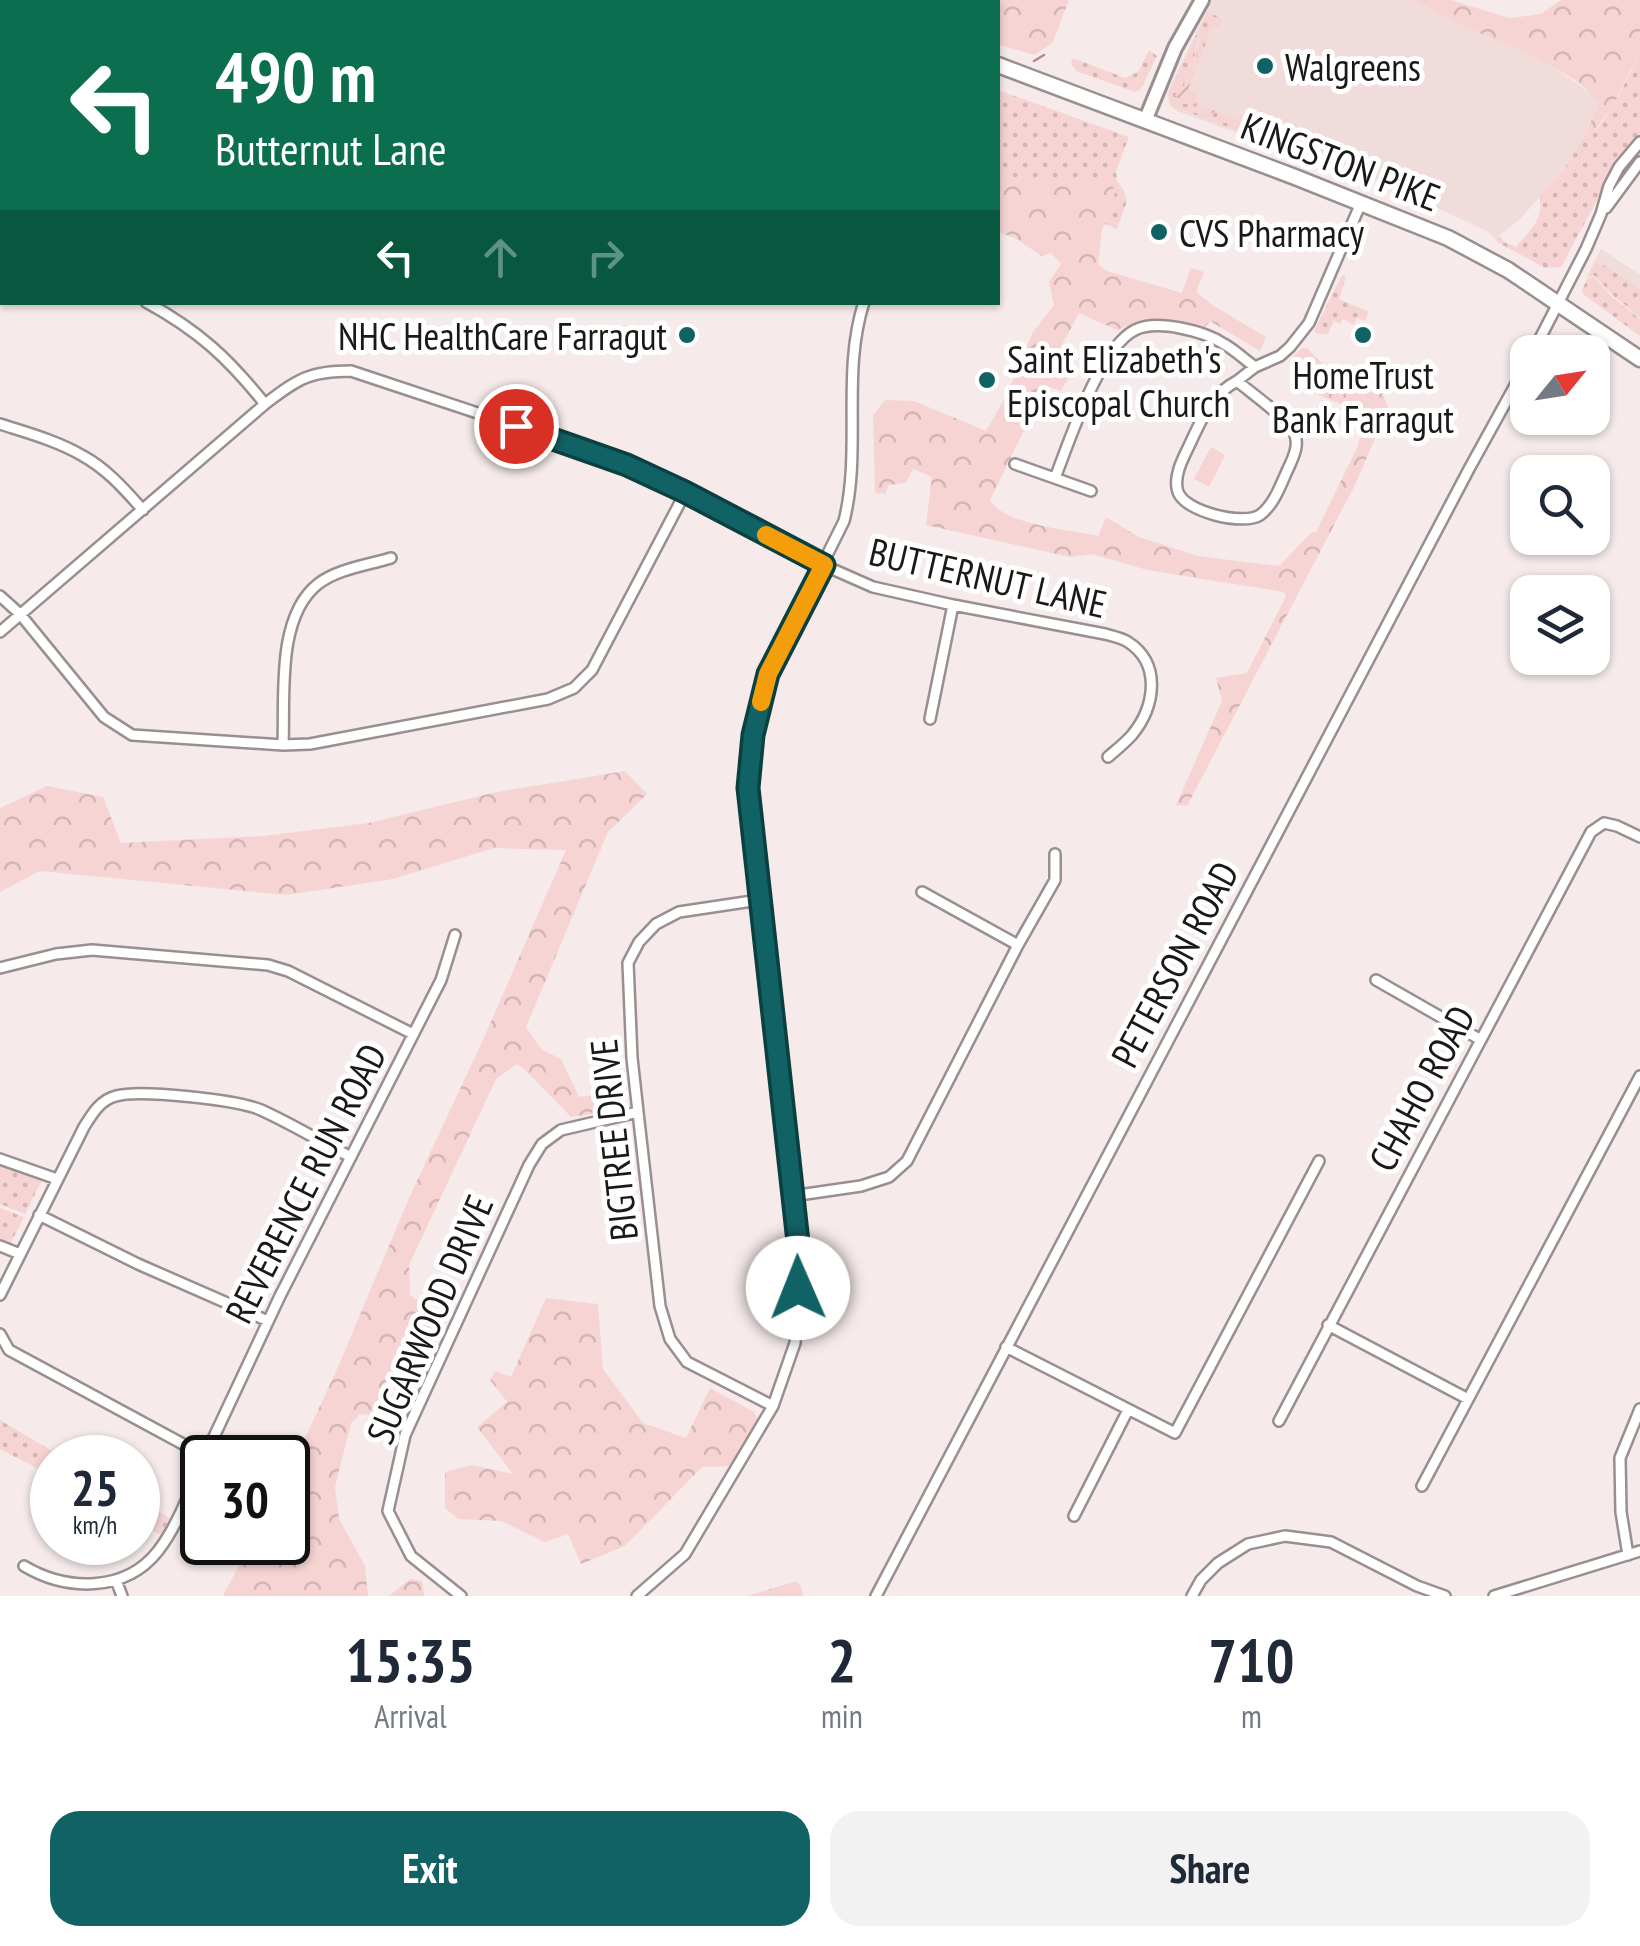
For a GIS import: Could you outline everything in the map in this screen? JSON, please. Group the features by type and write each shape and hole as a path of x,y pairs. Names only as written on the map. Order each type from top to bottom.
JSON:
{"main road":[{"name":"KINGSTON PIKE","path":"1000,66 1448,238 1508,270 1640,359"}],"street":[{"path":"1145,121 1174,48 1202,0"},
{"path":"1541,335 1601,214 1609,186 1640,142"},
{"path":"1601,214 1640,162"},
{"path":"1237,381 1289,425 1296,438 1296,453 1273,500 1259,516 1248,520 1190,507 1178,493 1176,480 1183,459 1210,403 1224,388 1280,356 1309,323 1361,204"},
{"path":"151,305 199,334 223,355 265,404"},
{"path":"638,1596 686,1554 773,1406 794,1343 800,1260 748,788 753,735 768,674 824,565 844,521 851,494 854,354 863,305"},
{"path":"1055,478 1106,360 1133,331 1145,326 1177,327 1204,335 1223,343 1255,368"},
{"name":"BUTTERNUT LANE","path":"0,632 296,380 323,371 351,371 583,448 685,492 873,587 1126,640 1144,656 1152,675 1150,700 1134,733 1108,757"},
{"name":"PETERSON ROAD","path":"876,1596 1510,395"},
{"path":"0,424 84,456 116,481 143,510"},
{"path":"1015,464 1091,491"},
{"path":"0,596 20,614 104,717 132,736 310,744 548,699 574,688 592,670 685,492"},
{"path":"283,745 287,635 297,608 318,583 391,558"},
{"path":"930,718 953,605"},
{"name":"CHAHO ROAD","path":"1280,1421 1591,832 1604,823 1640,837"},
{"path":"792,1196 862,1186 890,1177 906,1161 1056,880 1055,854"},
{"path":"922,892 1018,945"},
{"name":"BIGTREE DRIVE","path":"759,900 679,912 656,924 639,942 628,963 638,1112 660,1306 670,1339 687,1362 773,1406"},
{"name":"REVERENCE RUN ROAD","path":"215,1435 268,1321 441,980 456,935"},
{"path":"0,968 50,955 92,950 268,965 288,970 413,1034"},
{"path":"1376,980 1481,1040"},
{"path":"1422,1486 1640,1076"},
{"path":"0,1295 92,1114 108,1099 132,1093 225,1100 259,1109 350,1157"},
{"name":"SUGARWOOD DRIVE","path":"460,1596 410,1556 388,1510 405,1435 542,1144 561,1130 638,1112"},
{"path":"0,1159 57,1180"},
{"path":"1006,1347 1175,1434 1319,1161"},
{"path":"40,1215 138,1264 268,1321"},
{"path":"0,1246 20,1254"},
{"path":"1328,1325 1468,1399"},
{"path":"0,1334 9,1350 180,1445"},
{"path":"1628,1555 1620,1512 1620,1458 1640,1408"},
{"path":"1074,1516 1128,1410"},
{"name":"REVERENCE RUN ROAD","path":"116,1580 156,1554 180,1510"},
{"path":"1192,1596 1200,1580 1218,1562 1248,1544 1285,1536 1331,1542 1416,1586 1446,1596"},
{"path":"1494,1596 1640,1552"},
{"path":"24,1566 56,1581 80,1585 116,1580 122,1596"},
{"path":"1534,1585 1538,1596"}],"shaded area":[{"path":"1212,0 1414,0 1544,60 1594,96 1598,105 1563,171 1519,220 1495,239 1487,231 1377,180 1278,148 1170,106 1167,93"},
{"path":"1601,249 1640,275 1640,318 1595,277 1586,278"}],"green space":[{"path":"1000,0 1069,0 1053,42 1035,55 1000,46"},
{"path":"1414,0 1451,0 1509,18 1541,14 1561,0 1640,0 1640,50 1613,106 1592,134 1586,133 1598,105 1578,82"},
{"path":"1207,13 1220,17 1222,24 1219,28 1212,26 1197,67 1194,66 1201,35 1198,33"},
{"path":"1196,35 1192,69 1195,71 1189,73 1176,98 1182,104 1191,103 1292,139 1298,132 1292,151 1172,106 1169,93"},
{"path":"1149,50 1157,56 1141,89 1135,92 1076,71 1071,63 1073,58 1125,78 1138,72"},
{"path":"1640,50 1640,137 1617,163 1561,267 1545,268 1499,243 1495,239 1500,236 1516,247 1531,229 1540,211 1539,196 1563,171 1586,133 1592,134 1607,115"},
{"path":"1190,72 1194,74 1188,89 1198,94 1195,103 1213,113 1196,109 1191,103 1182,104 1175,95"},
{"path":"1000,91 1129,137 1116,171 1127,201 1117,229 1105,224 1116,205 1000,175"},
{"path":"1000,175 1112,179 1116,205 1102,229 1098,264 1107,271 1182,293 1191,268 1204,272 1196,292 1266,337 1260,351 1210,321 1204,328 1160,320 1117,330 1079,313 1054,360 1072,372 1061,391 1046,386 990,500 1009,515 1098,536 1106,517 1139,537 1198,556 1279,566 1316,532 1368,416 1312,392 1289,361 1307,348 1323,364 1382,392 1389,410 1355,485 1187,806 1176,805 1222,701 1216,678 1247,673 1286,596 1284,592 1147,570 1092,554 1070,557 926,525 932,477 913,469 906,483 889,485 885,494 875,493 873,415 885,400 914,401 986,431 1007,394 1033,332 1054,305 1049,282 1061,264 1051,253 1042,256 1000,233"},
{"path":"1595,263 1640,289 1640,316 1594,275 1588,276"},
{"path":"1342,275 1346,277 1339,299 1369,312 1365,321 1357,318 1354,325 1343,319 1340,324 1334,321 1328,334 1318,334 1314,331"},
{"path":"1594,277 1640,319 1640,336 1583,294 1587,279"},
{"path":"1211,447 1225,455 1209,487 1194,479"},
{"path":"625,771 647,794 608,832 526,1027 541,1049 561,1059 579,1097 624,1091 626,1109 571,1117 517,1064 496,1079 409,1265 410,1295 446,1320 396,1418 360,1414 351,1423 335,1487 339,1519 365,1566 368,1596 223,1596 239,1565 310,1565 310,1435 307,1435 566,850 494,848 393,879 286,895 40,871 0,892 0,808 47,786 103,797 121,843 263,836 369,823 492,793"},
{"path":"0,1163 42,1180 25,1214 0,1204"},
{"path":"0,1208 24,1217 10,1244 0,1242"},
{"path":"546,1298 598,1304 603,1369 643,1423 686,1438 710,1388 754,1412 758,1420 735,1466 702,1467 625,1546 581,1564 568,1534 545,1542 501,1521 458,1519 445,1508 445,1472 472,1465 513,1474 477,1427 507,1402 490,1380 495,1371 511,1377"},
{"path":"0,1420 30,1438 30,1465 0,1449"},
{"path":"160,1512 170,1518 160,1534"},
{"path":"410,1579 422,1581 424,1596 389,1596"},
{"path":"796,1581 803,1596 747,1596"}],"waterway":[{"path":"1034,61 1044,55"}],"slow traffic":[{"path":"761,702 768,674 824,565 766,535"}],"place":[{"name":"Walgreens","path":"1265,66"},
{"name":"CVS Pharmacy","path":"1159,232"},
{"name":"NHC HealthCare Farragut","path":"687,335"},
{"name":"HomeTrust Bank Farragut","path":"1363,335"},
{"name":"Saint Elizabeth's Episcopal Church","path":"987,380"}],"route":[{"path":"516,426 627,465 824,565 768,674 753,735 748,788 800,1260 798,1288"}]}
